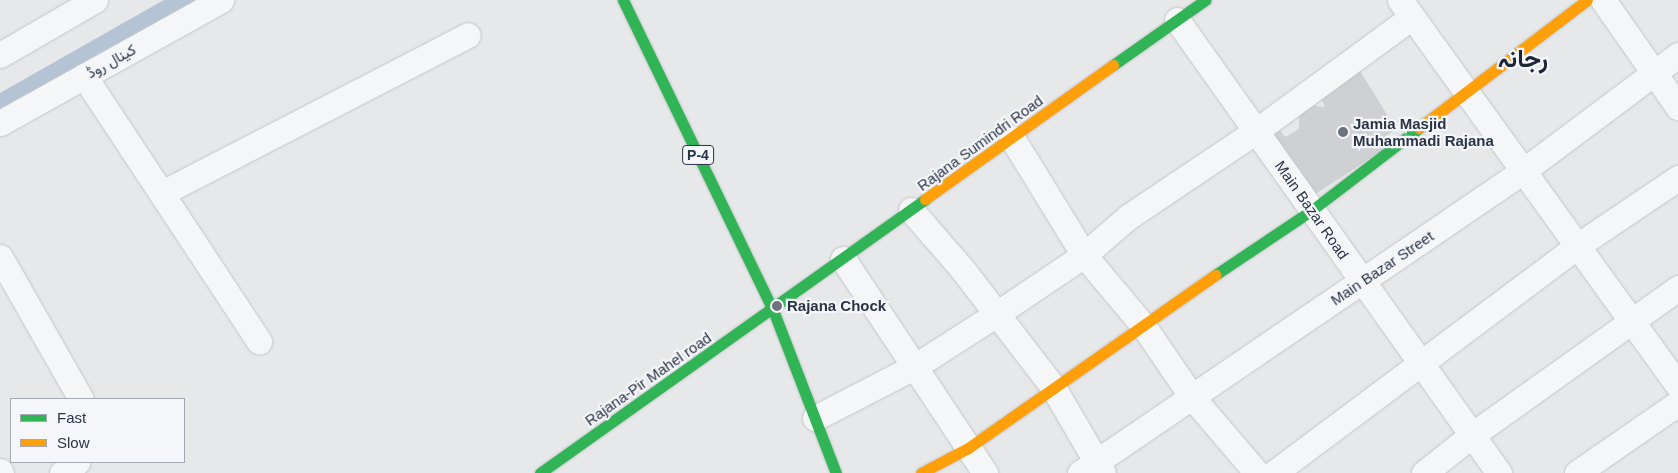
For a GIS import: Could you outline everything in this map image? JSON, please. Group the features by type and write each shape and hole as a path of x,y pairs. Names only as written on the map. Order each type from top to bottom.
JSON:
{"main road":[{"name":"P-4","path":"623,0 773,310 836,473"},
{"name":"Rajana Sumindri Road","path":"773,310 1205,0"},
{"path":"921,473 968,448 1142,324 1312,210 1587,0"},
{"name":"Rajana-Pir Mahel road","path":"540,473 773,310"}],"street":[{"path":"0,55 95,0"},
{"name":"کینال روڈ","path":"0,123 221,0"},
{"path":"1602,0 1678,107"},
{"path":"814,418 914,367 998,314 1084,255 1128,216 1256,131 1406,9 1678,386"},
{"name":"Main Bazar Road","path":"1178,20 1499,473"},
{"path":"162,193 468,35"},
{"name":"Main Bazar Street","path":"1093,469 1192,397 1523,171 1678,55"},
{"path":"84,76 259,341"},
{"path":"1012,138 1084,255 1142,324 1192,397 1257,473"},
{"path":"1274,473 1422,365 1577,246 1678,178"},
{"path":"911,210 998,314 1053,387 1093,469"},
{"path":"0,257 80,398"},
{"path":"843,259 984,473"},
{"path":"1424,473 1472,435 1678,288"},
{"path":"1577,473 1678,402"},
{"path":"62,473 76,463"}],"building":[{"name":"Jamia Masjid Muhammadi Rajana","path":"1357,66 1396,129 1386,136 1389,146 1308,199 1263,134 1276,125 1285,137 1299,129 1299,104 1325,107 1321,97"}],"waterway":[{"path":"0,108 190,0"}],"traffic: fast":[{"path":"623,0 773,310 836,473"},
{"path":"1113,65 1205,0"},
{"path":"1215,275 1312,210 1419,128"},
{"path":"540,473 925,199"}],"traffic: slow":[{"path":"1419,128 1587,0"},
{"path":"925,199 1113,65"},
{"path":"921,473 968,448 1215,275"}],"place":[{"name":"Jamia Masjid Muhammadi Rajana","path":"1343,132"},
{"name":"Rajana Chock","path":"777,306"}],"district":[{"name":"رجانہ","path":"1523,58"}]}
